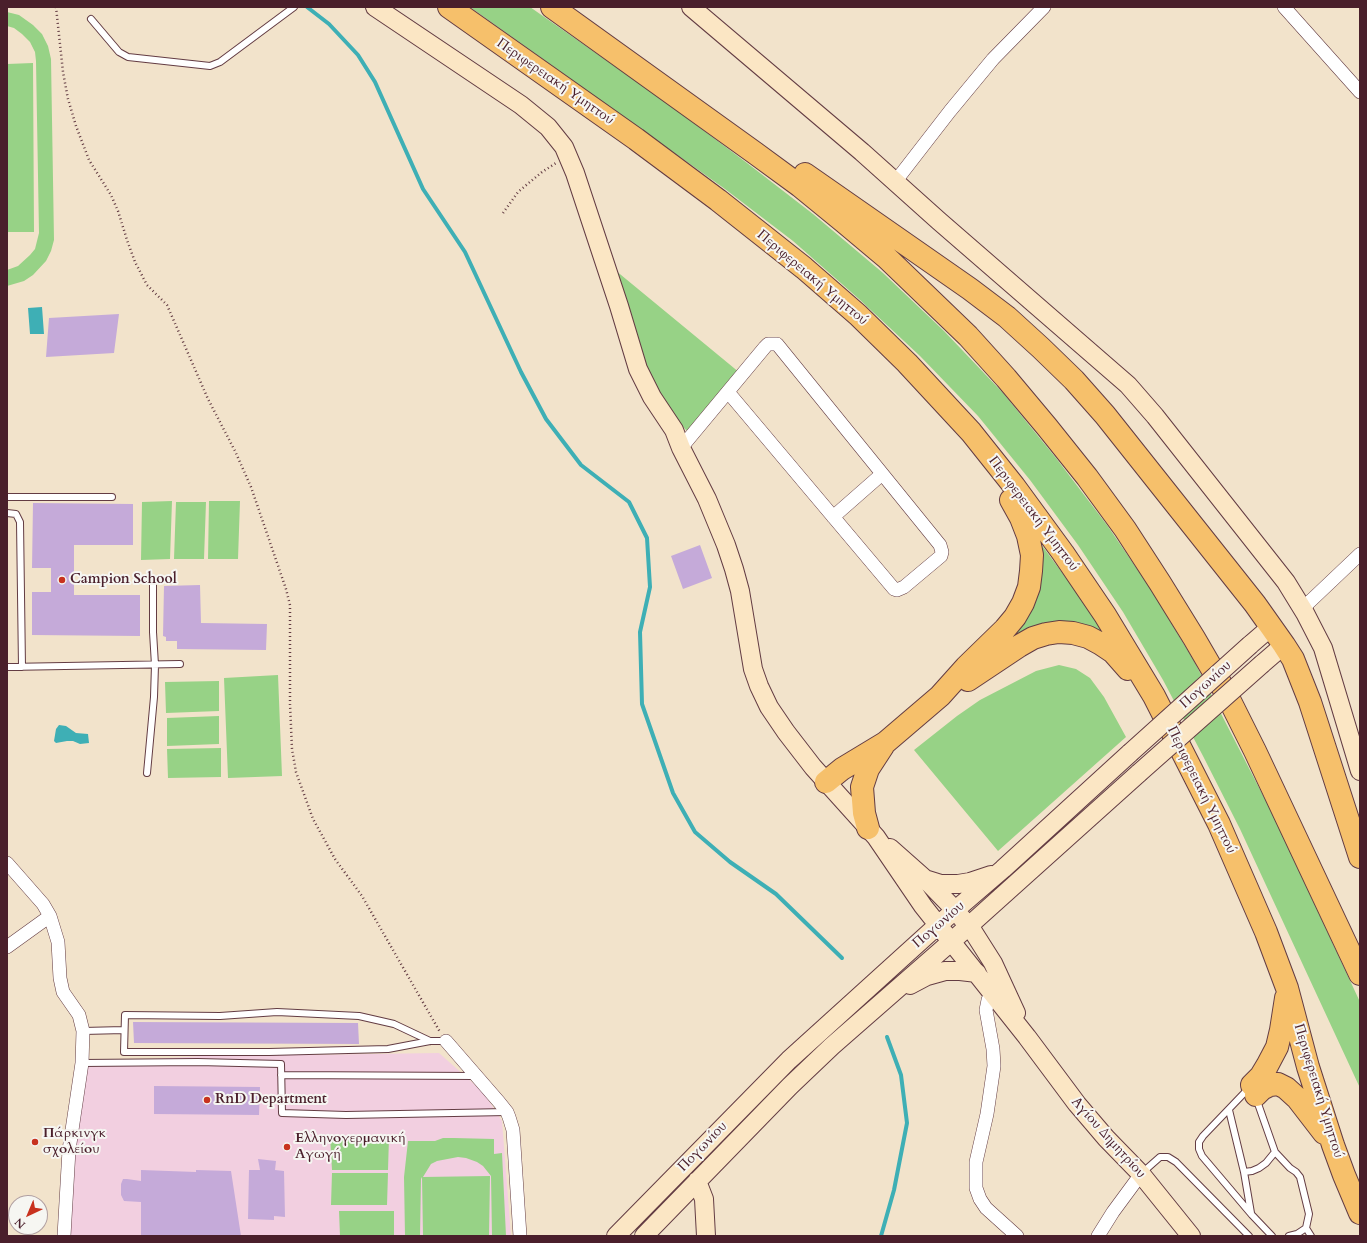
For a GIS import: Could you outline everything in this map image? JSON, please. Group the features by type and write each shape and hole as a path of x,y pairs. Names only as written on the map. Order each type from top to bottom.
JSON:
{"highway":[{"name":"Περιφερειακή Υμηττού","path":"449,7 636,139 718,200 804,268 858,315 907,363 971,432 1014,486 1063,553 1101,609 1154,696 1219,824 1266,932 1287,988 1308,1067 1333,1145 1360,1213"},
{"path":"552,7 800,186 886,258 968,336 1047,427 1087,477 1125,529 1194,638 1226,693 1256,750 1360,974"},
{"path":"660,84 734,126 853,206 970,289 1007,317 1074,380 1105,415 1272,626 1293,659 1308,696 1360,857"},
{"path":"830,786 857,778 879,751 940,696 966,667 1005,629 1015,617 1023,603 1029,587 1032,572 1032,555 1028,536 1012,501 987,467 971,432"},
{"path":"940,696 1033,638 1059,632 1073,633 1088,637 1113,652 1168,723"},
{"path":"872,833 863,806 862,787 868,769 879,751"},
{"path":"1254,1090 1277,1047 1287,988"},
{"path":"1254,1090 1278,1084 1286,1088 1297,1098 1333,1145"}],"street":[{"path":"375,7 526,109 554,134 568,155 619,306 638,368 652,397 674,430 681,448 707,499 731,559 742,600 754,669 759,686 767,703 783,727 830,786 872,833 938,925 1027,1037"},
{"path":"691,7 862,152 1128,385 1155,416 1286,582 1323,648 1360,771"},
{"path":"895,182 950,111 994,59 1044,7"},
{"path":"1284,7 1360,92"},
{"path":"681,448 765,347 768,344 776,344 940,545 942,552 939,558 904,588 898,590 894,589 728,392"},
{"path":"832,517 882,474"},
{"path":"1302,609 1360,554"},
{"name":"Πογωνίου","path":"616,1236 789,1060 1272,626"},
{"name":"Πογωνίου","path":"644,1236 806,1071 1284,645"},
{"path":"872,833 898,853 925,879 956,911 968,926 983,946 993,963 1027,1037"},
{"path":"7,863 43,904 50,916 55,928 58,942 62,992 79,1015 83,1031 82,1063 69,1150 64,1236"},
{"path":"925,879 941,884 958,884 975,881 1003,869"},
{"path":"7,947 50,916"},
{"path":"885,999 921,979 934,974 956,971 977,973"},
{"path":"992,992 988,1000 986,1010 993,1050 994,1074 985,1127 976,1162 976,1188 986,1208 1017,1236"},
{"name":"Αγίου Δημητρίου","path":"1027,1037 1077,1104 1106,1138 1141,1174 1191,1236"},
{"path":"446,1041 507,1112 513,1130 520,1236"},
{"path":"1098,1236 1113,1212 1141,1174"},
{"path":"697,1181 704,1199 706,1236"}],"lane":[{"path":"91,18 119,52 128,58 210,66 220,62 294,7"},
{"path":"7,498 112,497"},
{"path":"7,513 16,514 20,522 22,667"},
{"path":"147,773 154,697 155,665 152,579"},
{"path":"7,667 180,664"},
{"path":"430,1041 394,1024 359,1016 277,1012 220,1016 125,1015 124,1052 269,1052 388,1049 430,1041 446,1041"},
{"path":"83,1031 124,1030"},
{"path":"82,1063 198,1062 281,1064 282,1113 346,1116 507,1112"},
{"path":"281,1075 477,1076"},
{"path":"1272,1236 1252,1215 1202,1156 1199,1150 1199,1142 1203,1136 1229,1110 1254,1090 1275,1152 1300,1177 1309,1214 1306,1228 1311,1236"},
{"path":"1229,1110 1244,1172 1252,1215"},
{"path":"1244,1172 1259,1168 1266,1163 1275,1152"},
{"path":"1141,1174 1160,1157 1168,1157 1176,1162 1249,1236"},
{"path":"1289,1236 1306,1228"}],"path":[{"path":"56,7 63,72 68,99 89,160 111,194 135,262 148,285 167,305 208,399 235,451 251,487 286,589 290,605 290,704 292,748 296,772 313,819 335,859 362,896 446,1041"},
{"path":"503,213 518,192 542,172 568,155"}],"shaded area":[{"name":"Ελληνογερμανική Αγωγή","path":"439,1053 483,1092 502,1121 511,1236 64,1236 82,1063 238,1054 303,1055"}],"green space":[{"path":"470,7 530,7 663,100 813,214 883,273 944,331 1003,393 1056,458 1107,525 1152,591 1194,661 1272,813 1360,1002 1360,1088 1240,829 1163,680 1123,612 1078,545 1030,480 978,416 920,356 859,299 793,241 725,189"},
{"path":"7,12 19,15 33,25 42,34 48,46 51,59 54,240 46,261 33,275 24,281 7,286 7,270 18,266 30,255 35,249 39,233 35,52 30,42 22,34 14,28 7,26"},
{"path":"33,63 34,232 7,232 7,64"},
{"path":"615,270 740,373 691,431 686,430 678,422 651,386"},
{"path":"172,501 170,559 141,560 142,502"},
{"path":"209,501 240,501 238,559 208,559"},
{"path":"176,502 206,502 204,559 174,559"},
{"path":"1035,536 1083,601 1109,642 1003,642"},
{"path":"1059,665 1076,669 1090,678 1104,697 1126,737 998,851 914,750 980,700 1036,671"},
{"path":"278,675 282,776 228,778 224,678"},
{"path":"219,681 219,711 166,713 165,682"},
{"path":"219,716 219,744 167,746 167,718"},
{"path":"221,748 221,777 168,778 167,749"},
{"path":"330,1136 389,1137 388,1170 332,1170"},
{"path":"443,1138 494,1139 494,1154 502,1153 506,1236 492,1236 491,1176 483,1166 477,1162 458,1157 437,1161 431,1164 423,1177 490,1176 489,1236 423,1236 422,1177 420,1236 405,1236 404,1177 408,1141 435,1141"},
{"path":"332,1173 388,1173 387,1205 331,1205"},
{"path":"339,1211 394,1211 394,1236 340,1236"}],"water":[{"path":"42,307 44,334 30,334 28,308"},
{"path":"59,725 66,726 76,733 88,734 89,743 80,744 73,741 67,741 56,743 54,741 56,729"}],"building":[{"path":"119,314 114,353 46,357 49,318"},
{"name":"Campion School","path":"33,503 133,504 133,545 74,545 74,595 140,595 140,636 32,635 32,592 51,592 51,568 32,568"},
{"path":"700,545 712,578 683,589 671,556"},
{"path":"200,585 201,623 267,624 266,650 177,649 177,641 166,641 166,637 163,636 164,586"},
{"path":"133,1022 358,1023 359,1044 134,1043"},
{"name":"RnD Department","path":"154,1086 260,1087 259,1115 154,1114"},
{"path":"258,1159 276,1161 275,1170 284,1171 285,1217 274,1216 274,1220 248,1219 249,1170 260,1170"},
{"path":"141,1170 196,1172 196,1170 231,1171 241,1236 141,1236 141,1202 124,1201 121,1195 121,1184 123,1179 141,1181"}],"waterway":[{"path":"307,7 329,24 358,55 375,82 423,189 465,252 521,372 546,419 581,465 629,502 647,538 650,587 640,632 642,704 673,793 695,832 730,862 776,894 842,958"},
{"path":"881,1236 894,1190 907,1123 901,1075 887,1037"}],"place":[{"name":"Campion School","path":"62,580"},
{"name":"RnD Department","path":"207,1100"},
{"name":"Πάρκινγκ σχολείου","path":"35,1142"},
{"name":"Ελληνογερμανική Αγωγή","path":"287,1147"}]}
